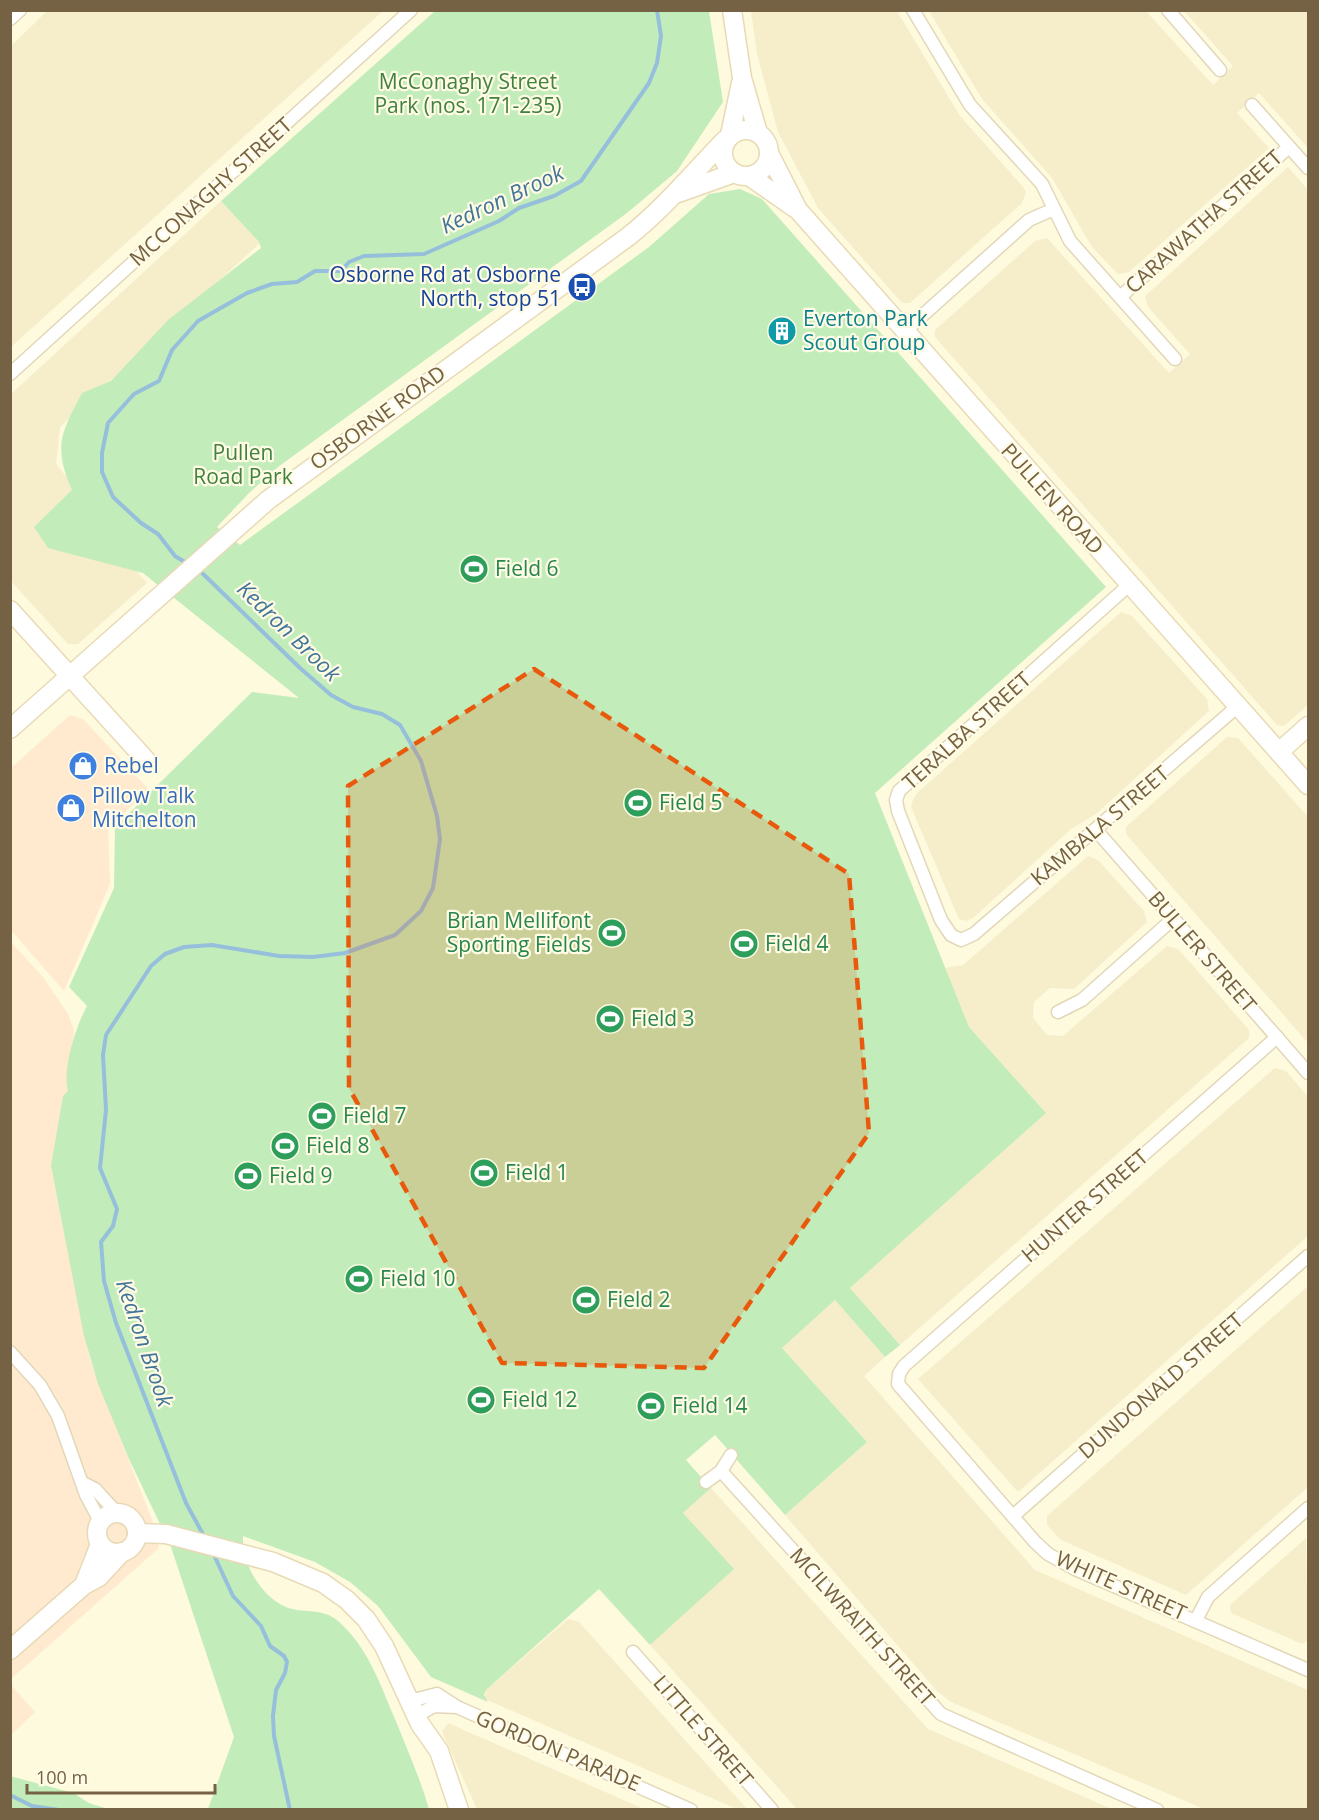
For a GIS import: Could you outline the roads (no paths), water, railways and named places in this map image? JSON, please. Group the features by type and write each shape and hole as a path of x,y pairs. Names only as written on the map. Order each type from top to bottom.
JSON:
{"street":[{"path":"10,20 20,10"},
{"name":"MCCONAGHY STREET","path":"10,374 411,10"},
{"path":"732,10 742,78 758,133"},
{"path":"913,10 970,105 1042,184 1070,241 1175,359"},
{"path":"1168,10 1220,70"},
{"path":"728,137 744,129 758,133 764,138 769,153 765,166 741,174 728,168 722,155 742,78"},
{"path":"1252,105 1308,168"},
{"name":"OSBORNE ROAD","path":"10,729 236,527 304,471 629,236 678,193 692,173 728,137"},
{"name":"CARAWATHA STREET","path":"1120,297 1289,147"},
{"name":"PULLEN ROAD","path":"769,153 798,210 1308,785"},
{"name":"OSBORNE ROAD","path":"678,193 741,174"},
{"name":"PULLEN ROAD","path":"741,174 798,210"},
{"path":"904,332 1029,220 1054,209"},
{"name":"TERALBA STREET","path":"958,939 951,935 941,920 898,811 896,800 899,791 1129,585"},
{"path":"10,610 146,760"},
{"name":"KAMBALA STREET","path":"958,939 966,939 974,934 1238,706"},
{"path":"1279,752 1308,726"},
{"name":"BULLER STREET","path":"1096,830 1308,1073"},
{"path":"1058,1012 1082,1000 1174,918"},
{"name":"HUNTER STREET","path":"898,1378 904,1366 1277,1037"},
{"name":"DUNDONALD STREET","path":"1013,1516 1308,1256"},
{"path":"10,1352 40,1385 53,1406 85,1484 86,1495 100,1521 97,1533 100,1544 84,1585"},
{"name":"WHITE STREET","path":"898,1378 904,1394 1035,1542 1062,1563 1308,1670"},
{"path":"706,1482 721,1471 731,1455"},
{"name":"MCILWRAITH STREET","path":"721,1471 941,1714 1157,1809"},
{"path":"85,1484 95,1489 117,1513"},
{"path":"1196,1620 1208,1597 1308,1508"},
{"path":"10,1650 84,1585 99,1576 132,1545 137,1533 129,1517 117,1513 100,1521"},
{"path":"137,1533 166,1534 258,1558 322,1583 357,1609 384,1646 415,1714 439,1751 458,1809"},
{"path":"100,1544 110,1551 122,1552"},
{"name":"LITTLE STREET","path":"633,1652 772,1809"},
{"name":"GORDON PARADE","path":"415,1714 434,1707 457,1707 691,1809"}],"waterway":[{"name":"Kedron Brook","path":"188,564 175,556 158,534 141,523 113,497 102,472 102,453 108,423 134,394 159,381 172,350 198,321 247,293 272,284 297,282 315,271 341,271 349,262 364,256 424,254 499,221 519,208 554,196 581,181 649,83 657,63 661,36 657,10"},
{"name":"Kedron Brook","path":"198,569 331,695 353,707 382,714 400,725 421,761 437,816 440,839 433,888 421,911 395,935 345,953 313,957 279,956 212,945 184,947 165,954 151,966 106,1035 103,1055 106,1110 100,1168 117,1209 113,1226 101,1242 104,1281 116,1323 186,1503 205,1538"},
{"name":"Kedron Brook","path":"213,1553 233,1596 261,1626 270,1646 284,1656 287,1662 285,1673 276,1690 273,1716 274,1736 290,1810"},
{"path":"10,1795 32,1806 59,1810"}],"place":[{"name":"Osborne Rd at Osborne North, stop 51","path":"582,287"},
{"name":"Everton Park Scout Group","path":"782,331"},
{"name":"Field 6","path":"474,569"},
{"name":"Rebel","path":"83,766"},
{"name":"Field 5","path":"638,803"},
{"name":"Pillow Talk Mitchelton","path":"71,808"},
{"name":"Brian Mellifont Sporting Fields","path":"612,933"},
{"name":"Field 4","path":"744,944"},
{"name":"Field 3","path":"610,1019"},
{"name":"Field 7","path":"322,1116"},
{"name":"Field 8","path":"285,1146"},
{"name":"Field 1","path":"484,1173"},
{"name":"Field 9","path":"248,1176"},
{"name":"Field 10","path":"359,1279"},
{"name":"Field 2","path":"586,1300"},
{"name":"Field 12","path":"481,1400"},
{"name":"Field 14","path":"651,1406"}],"park label":[{"name":"McConaghy Street Park (nos. 171-235)","path":"468,94"},
{"name":"Pullen Road Park","path":"243,465"}]}
